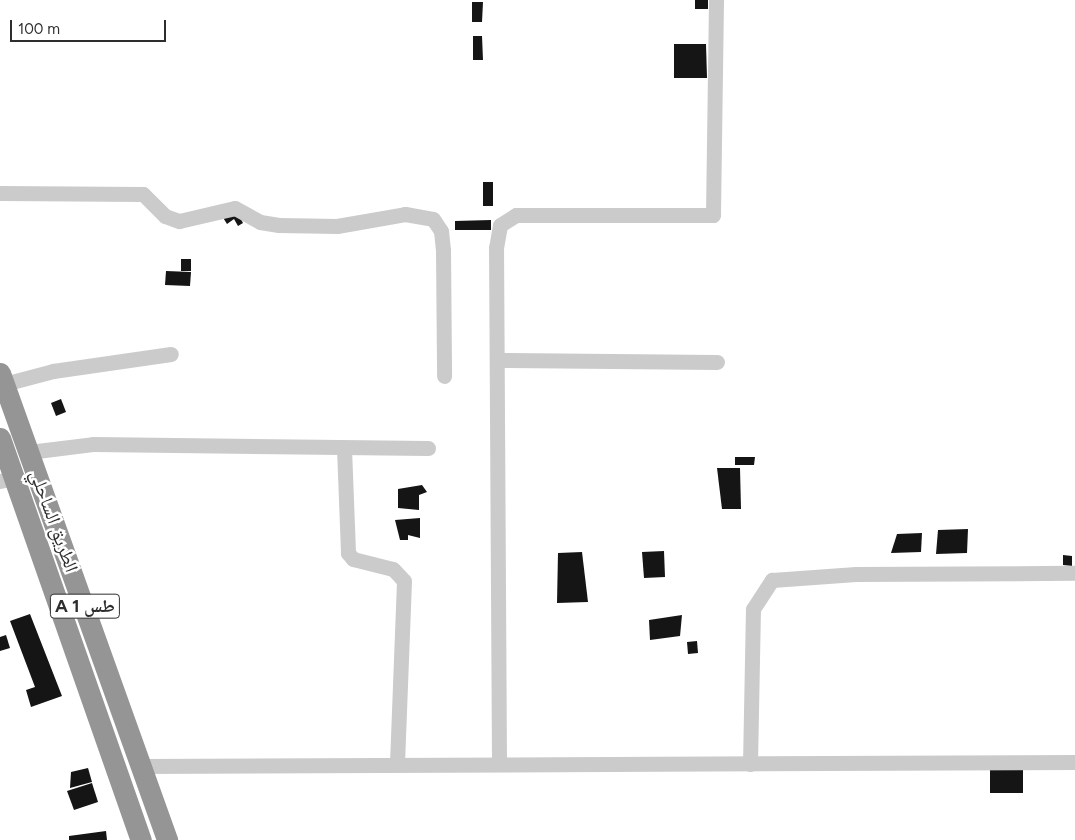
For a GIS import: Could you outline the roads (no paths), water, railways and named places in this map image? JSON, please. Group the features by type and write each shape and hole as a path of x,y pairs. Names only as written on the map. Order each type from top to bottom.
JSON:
{"highway":[{"name":"الطريق الساحلي","path":"2,378 167,840"},
{"name":"الطريق الساحلي","path":"0,440 8,480 141,840"}],"street":[{"path":"499,763 496,248 500,225 506,218 713,215 716,0"},
{"path":"0,193 143,194 165,216 179,220 235,208 260,222 279,225 337,226 366,217 405,214 433,220 441,231 443,250 444,376"},
{"path":"2,378 172,354"},
{"path":"498,360 717,362"},
{"path":"29,452 93,444 428,448"},
{"path":"344,448 348,553 353,559 396,570 404,581 397,765"},
{"path":"750,764 753,609 772,580 856,574 1075,573"},
{"path":"142,766 1075,762"}]}
